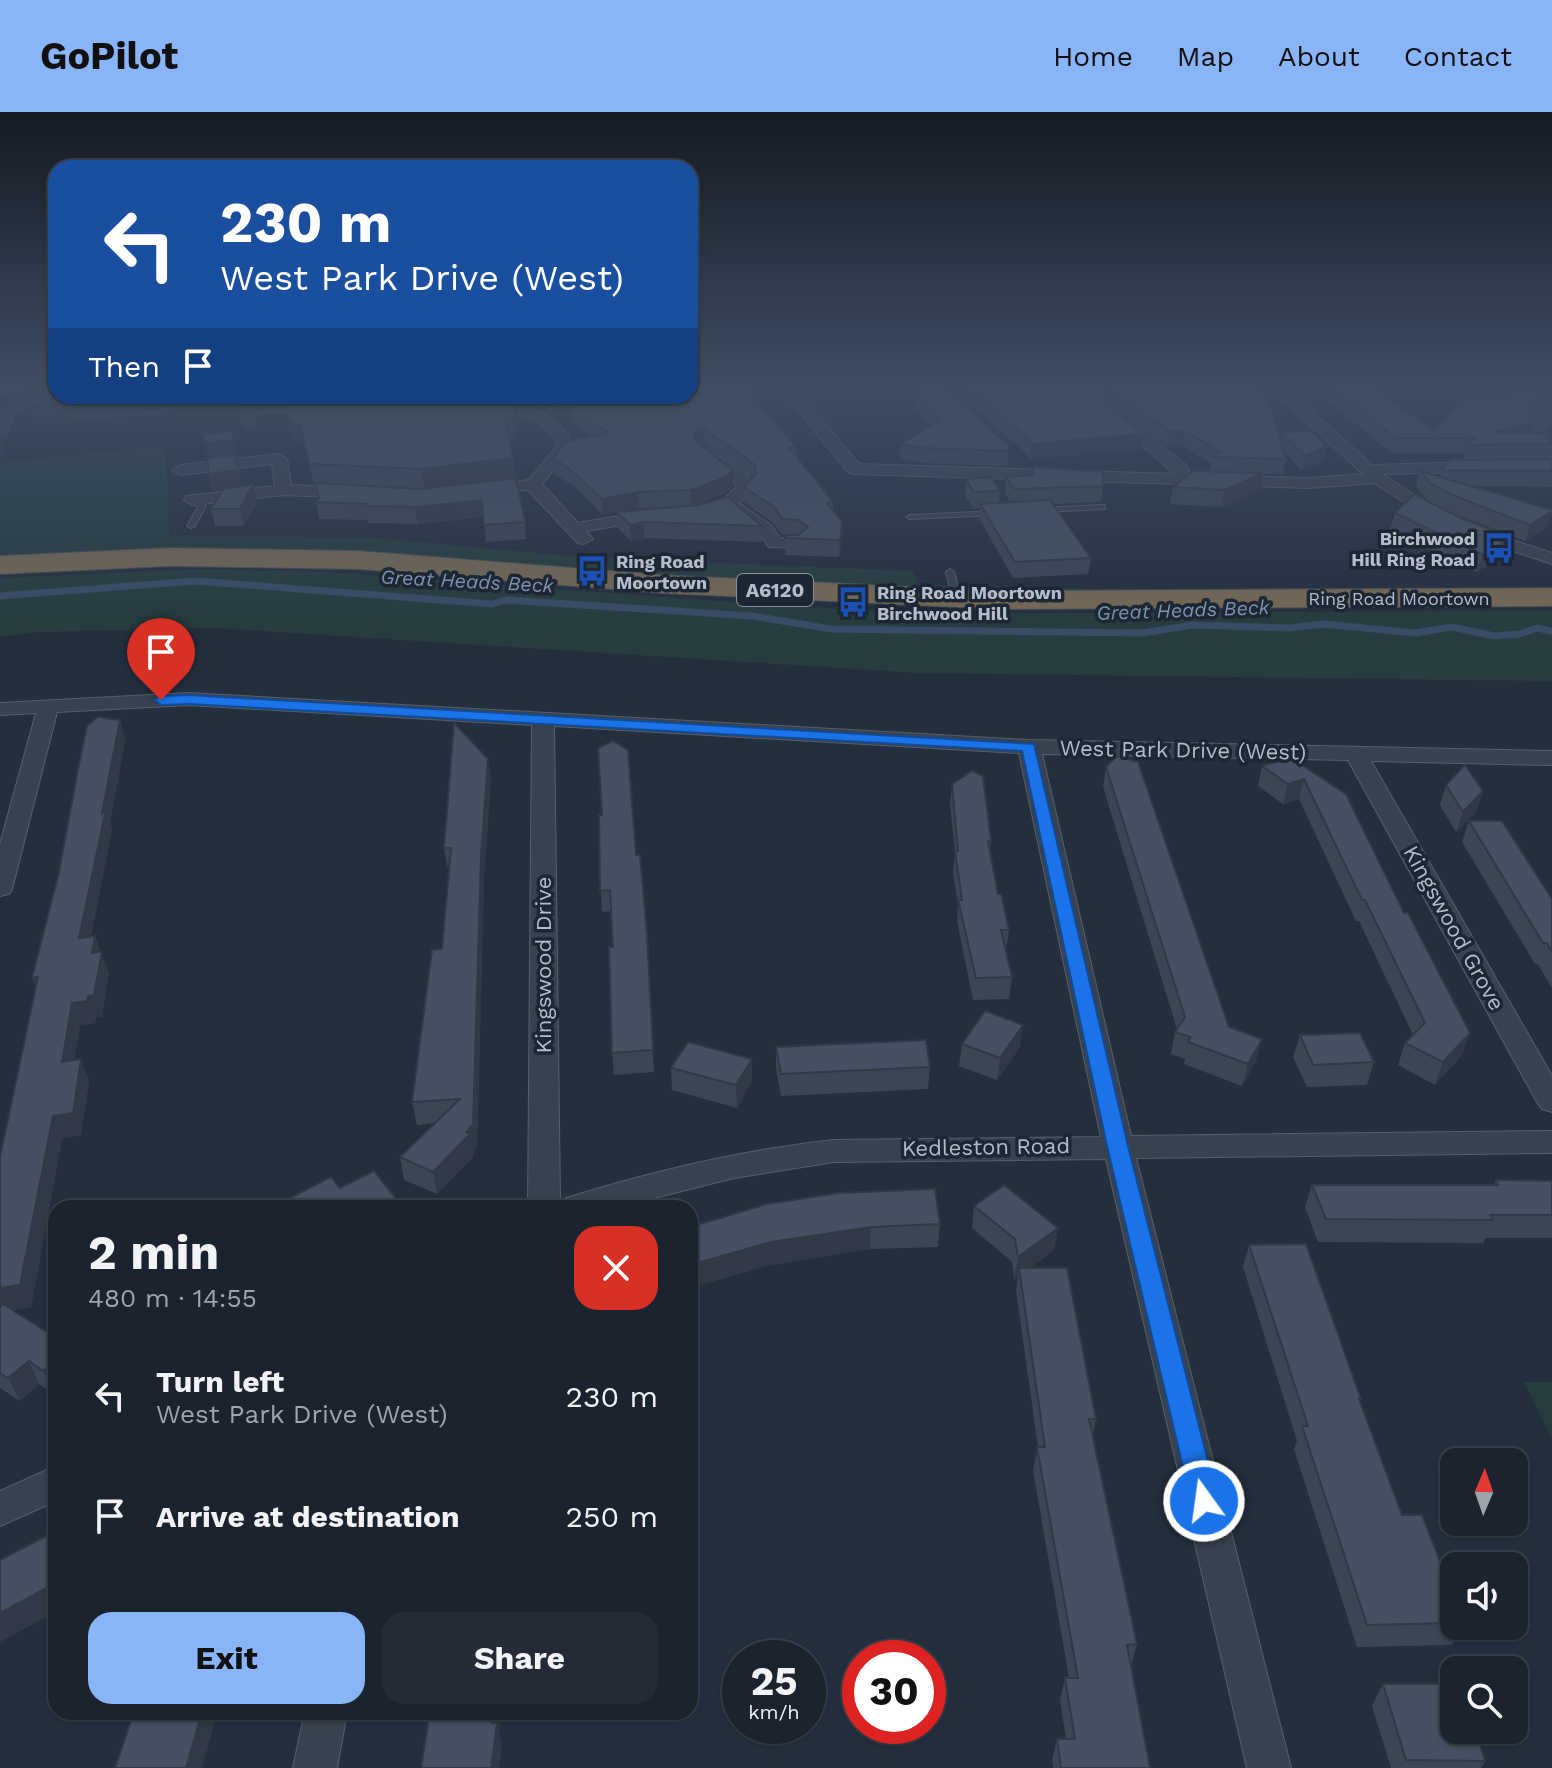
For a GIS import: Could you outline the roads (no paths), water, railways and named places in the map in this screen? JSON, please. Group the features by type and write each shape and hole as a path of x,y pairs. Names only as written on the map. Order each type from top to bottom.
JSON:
{"highway":[{"name":"Ring Road Moortown","path":"0,565 169,557 359,560 662,584 954,585 1552,597"}],"street":[{"path":"180,470 249,462"},
{"path":"280,462 284,490"},
{"path":"465,493 534,484 552,462"},
{"path":"685,515 704,513 729,503 746,487 744,481 718,462"},
{"path":"848,462 854,469 988,479 1027,474 1309,483 1372,474 1500,467"},
{"path":"1020,462 1027,474"},
{"path":"1173,462 1186,479"},
{"path":"1359,462 1403,498 1453,525 1552,559"},
{"path":"534,484 536,490 580,533 628,518 666,515"},
{"path":"192,500 284,490 372,495"},
{"path":"729,503 766,530 775,543 796,544"},
{"name":"West Park Drive (West)","path":"0,709 49,704 189,699 1029,747 1552,758"},
{"path":"0,889 49,704"},
{"name":"Kingswood Drive","path":"543,721 544,1200"},
{"path":"1029,747 1118,1146 1269,1768"},
{"name":"Kingswood Grove","path":"1356,754 1552,1102"},
{"name":"Kedleston Road","path":"600,1200 725,1166 780,1155 904,1148 1552,1142"},
{"path":"0,1509 48,1487"},
{"path":"315,1768 324,1720"}],"lane":[{"path":"191,526 202,506 192,500"},
{"path":"1025,511 1102,507"},
{"path":"910,517 1009,512"}],"waterway":[{"name":"Great Heads Beck","path":"0,596 196,581 492,604 506,600 752,616 831,629 1142,633 1194,625 1289,628 1324,624 1415,633 1452,627 1494,636 1520,634 1537,628 1552,631"}],"place":[{"name":"Birchwood Hill Ring Road","path":"1499,548"},
{"name":"Ring Road Moortown","path":"592,571"},
{"name":"Ring Road Moortown Birchwood Hill","path":"853,602"}]}
